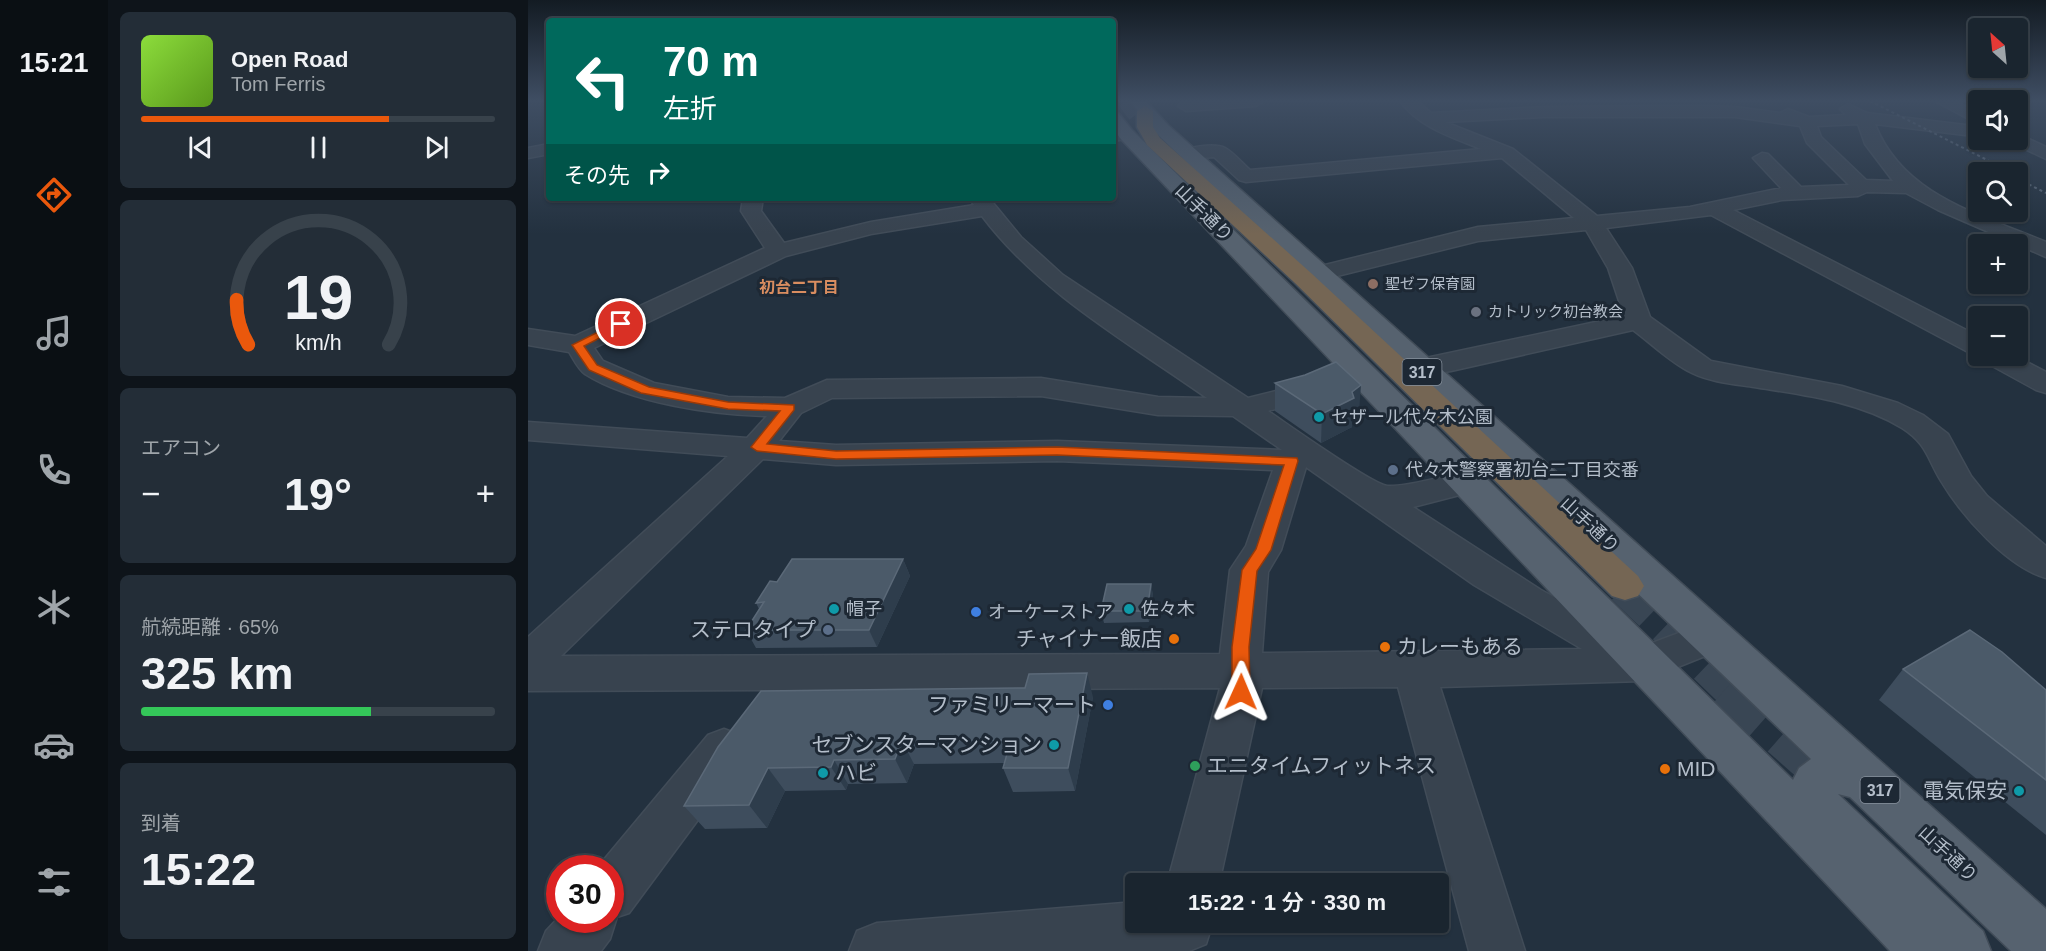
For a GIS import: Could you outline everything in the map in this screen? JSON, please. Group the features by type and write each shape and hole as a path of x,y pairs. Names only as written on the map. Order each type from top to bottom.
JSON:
{"highway":[{"path":"1158,145 1303,278 1615,590 1327,318 1230,239"}],"main road":[{"name":"山手通り","path":"1134,145 1230,239 1643,664 1928,951"},
{"name":"山手通り","path":"1180,145 1417,368 1870,781 2046,946"},
{"path":"1870,781 1841,773 1829,774 1818,778 1813,787 1814,800 1825,816 1963,951"}],"street":[{"path":"1487,145 1507,153 1593,223 1620,268 1638,321 1701,367 1720,373 1845,395 1910,419 1935,438 1958,481 1983,512 2046,565"},
{"path":"1820,145 1861,186 1910,187"},
{"path":"1875,145 1889,166 1910,187 1955,211 2046,250"},
{"path":"2030,145 2046,154"},
{"path":"528,153 546,150"},
{"path":"1189,154 1218,151 1246,176 1507,153"},
{"path":"1762,158 1796,193"},
{"path":"1317,274 1478,234 1715,209 1796,193 1858,190 1861,186"},
{"path":"753,201 751,211 778,251"},
{"path":"528,337 578,345 778,251 983,204 1013,242 1055,280 1246,407 1301,457 1375,498 1527,600 1643,664"},
{"path":"1715,209 1968,341"},
{"path":"1417,368 1451,363 1638,321"},
{"path":"578,345 593,368 646,390 728,406 790,407"},
{"path":"2013,366 2046,384"},
{"path":"528,662 757,447 790,407 827,389 1041,387 1158,406 1246,407 1294,395 1355,368"},
{"path":"528,431 757,447 836,455 1057,451 1301,457"},
{"path":"1200,873 1241,692 1241,647 1250,570 1263,550 1301,457"},
{"path":"1375,498 1400,499 1420,496 1467,482"},
{"path":"528,674 1414,670 1643,664 1711,637"},
{"path":"1414,670 1497,951"},
{"path":"624,876 782,673"},
{"path":"877,951 1125,927"},
{"path":"566,951 581,933"}],"building":[{"path":"1336,362 1361,385 1352,392 1354,398 1322,414 1275,383 1305,375"},
{"name":"帽子","path":"792,559 903,559 869,630 746,630 764,602 756,603 770,581 777,582"},
{"path":"1107,584 1151,584 1147,611 1101,611"},
{"path":"1970,630 2002,652 2046,690 2046,780 1903,669"},
{"path":"1087,673 1068,768 1003,768 1011,740 902,741 895,759 834,760 831,767 768,768 749,805 684,806 718,747 761,691 1025,688 1029,674"}],"tunnel":[{"path":"1625,586 1730,687"},
{"path":"1729,685 1827,771"}],"railway":[{"path":"1958,145 1991,162"},
{"path":"2028,184 2046,193"}],"place":[{"name":"聖ゼフ保育園","path":"1373,284"},
{"name":"カトリック初台教会","path":"1476,312"},
{"name":"セザール代々木公園","path":"1319,417"},
{"name":"代々木警察署初台二丁目交番","path":"1393,470"},
{"name":"帽子","path":"834,609"},
{"name":"佐々木","path":"1129,609"},
{"name":"オーケーストア","path":"976,612"},
{"name":"ステロタイプ","path":"828,630"},
{"name":"チャイナー飯店","path":"1174,639"},
{"name":"カレーもある","path":"1385,647"},
{"name":"ファミリーマート","path":"1108,705"},
{"name":"セブンスターマンション","path":"1054,745"},
{"name":"エニタイムフィットネス","path":"1195,766"},
{"name":"MID","path":"1665,769"},
{"name":"ハビ","path":"823,773"},
{"name":"電気保安","path":"2019,791"}],"district":[{"name":"初台二丁目","path":"799,287"}],"route":[{"path":"621,324 578,345 593,368 646,390 728,406 790,407 757,447 836,455 1057,451 1292,461 1263,550 1250,570 1241,647 1241,692"}]}
